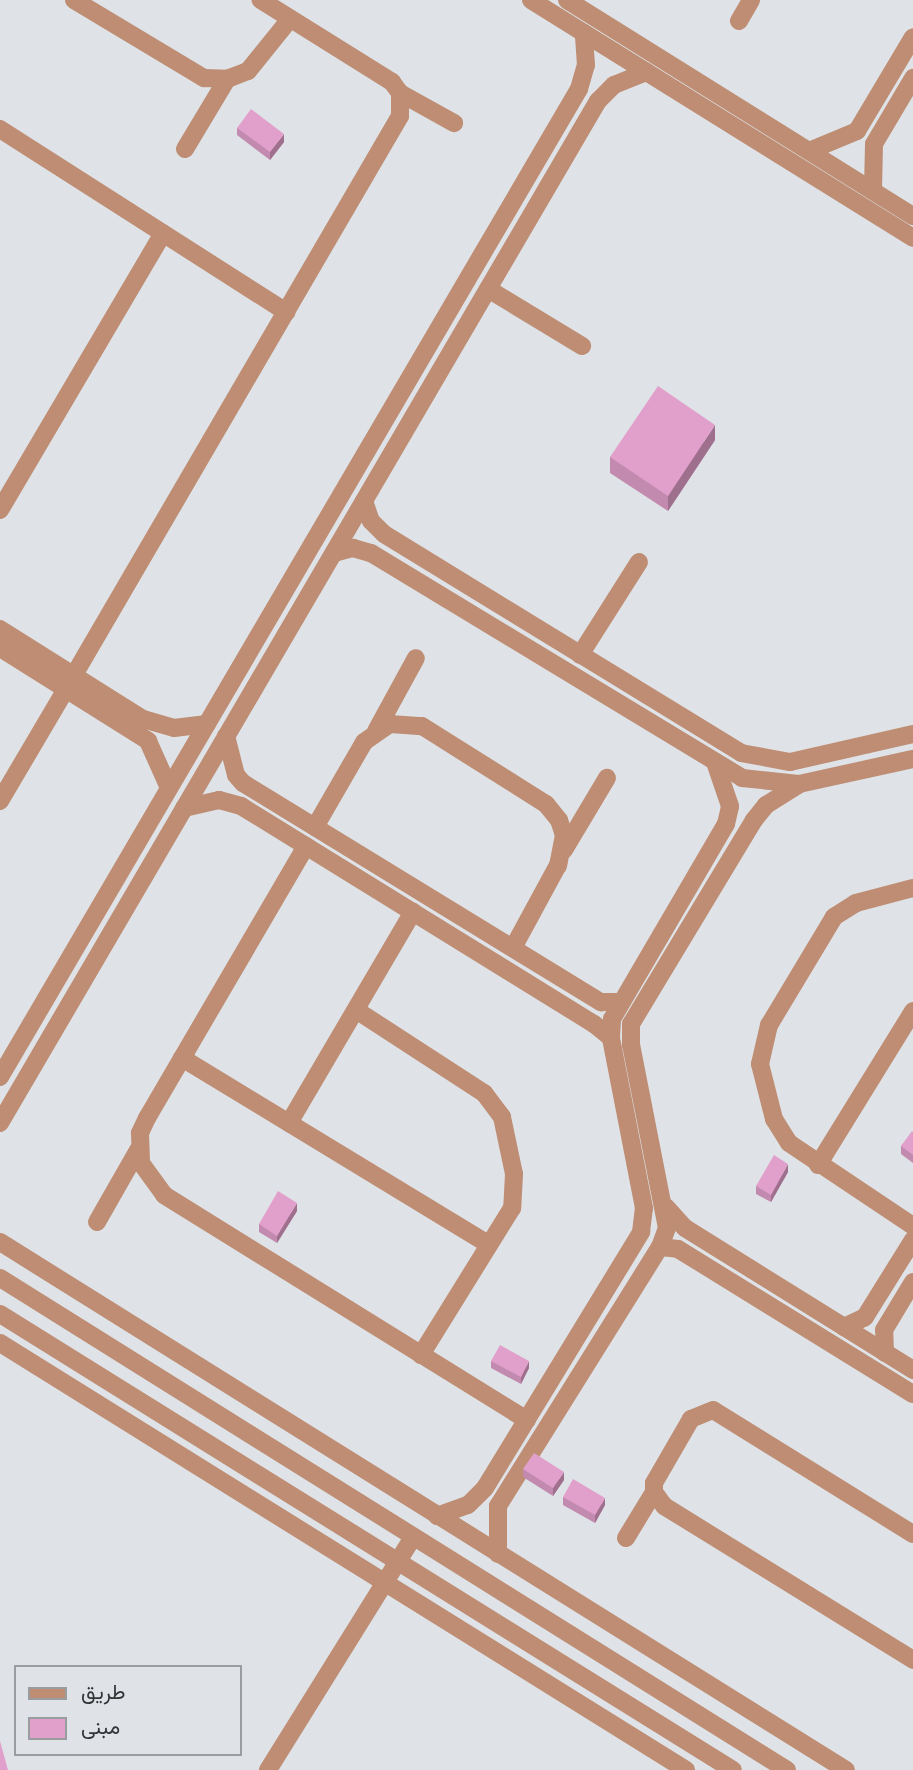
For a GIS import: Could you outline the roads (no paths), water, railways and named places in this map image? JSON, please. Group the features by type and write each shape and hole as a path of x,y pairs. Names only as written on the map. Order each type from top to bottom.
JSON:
{"street":[{"path":"74,0 183,68 204,78 227,79 248,71 265,56 290,19"},
{"path":"261,0 392,82 400,93 454,122"},
{"path":"531,0 913,237"},
{"path":"567,0 913,216"},
{"path":"739,22 751,0"},
{"path":"0,1077 579,89 586,65 584,33"},
{"path":"809,150 849,137 868,114 913,37"},
{"path":"0,1123 598,101 614,85 647,72"},
{"path":"873,191 872,152 913,78"},
{"path":"185,149 227,79"},
{"path":"579,89 598,101"},
{"path":"0,801 400,116 400,93"},
{"path":"868,114 886,124"},
{"path":"0,129 286,312"},
{"path":"0,510 163,233"},
{"path":"488,289 582,345"},
{"path":"334,553 353,548 371,553 716,765 761,782 799,784 911,759 908,735 815,759 765,760 719,741 384,534 371,521 364,500"},
{"path":"580,655 639,562"},
{"path":"272,613 292,624"},
{"path":"0,629 70,682 139,725 156,752 169,788"},
{"path":"0,649 70,682"},
{"path":"315,827 364,742 376,731 416,658"},
{"path":"376,731 406,722 422,726 535,797 559,820 564,850"},
{"path":"139,725 174,728 207,724"},
{"path":"226,736 236,775 253,790 601,1002 618,1002"},
{"path":"437,1516 468,1505 481,1495 643,1224 611,1038 618,1002 726,824 730,806 716,765"},
{"path":"513,948 564,850 607,778"},
{"path":"498,1554 498,1506 660,1247 667,1227 666,1207 631,1045 631,1024 754,820 766,805 799,784"},
{"path":"242,806 253,790"},
{"path":"184,808 219,800 242,806 594,1024 611,1038"},
{"path":"97,1222 138,1150 147,1118 306,846"},
{"path":"913,888 856,903 834,917 764,1035 761,1073 774,1119 789,1143 818,1165 913,1226"},
{"path":"289,1123 413,912"},
{"path":"356,1010 484,1093 502,1117 515,1197 489,1245 421,1355"},
{"path":"818,1165 913,1011"},
{"path":"182,1058 489,1245"},
{"path":"138,1150 146,1176 164,1195 527,1420"},
{"path":"666,1207 685,1228 913,1370"},
{"path":"844,1327 865,1317 913,1240"},
{"path":"0,1242 846,1770"},
{"path":"660,1247 678,1249 913,1394"},
{"path":"0,1278 787,1770"},
{"path":"885,1353 884,1330 913,1282"},
{"path":"0,1314 733,1770"},
{"path":"0,1343 686,1770"},
{"path":"626,1538 654,1492 657,1475 691,1419 713,1410 913,1534"},
{"path":"654,1492 664,1506 913,1660"},
{"path":"268,1770 413,1537"}]}
